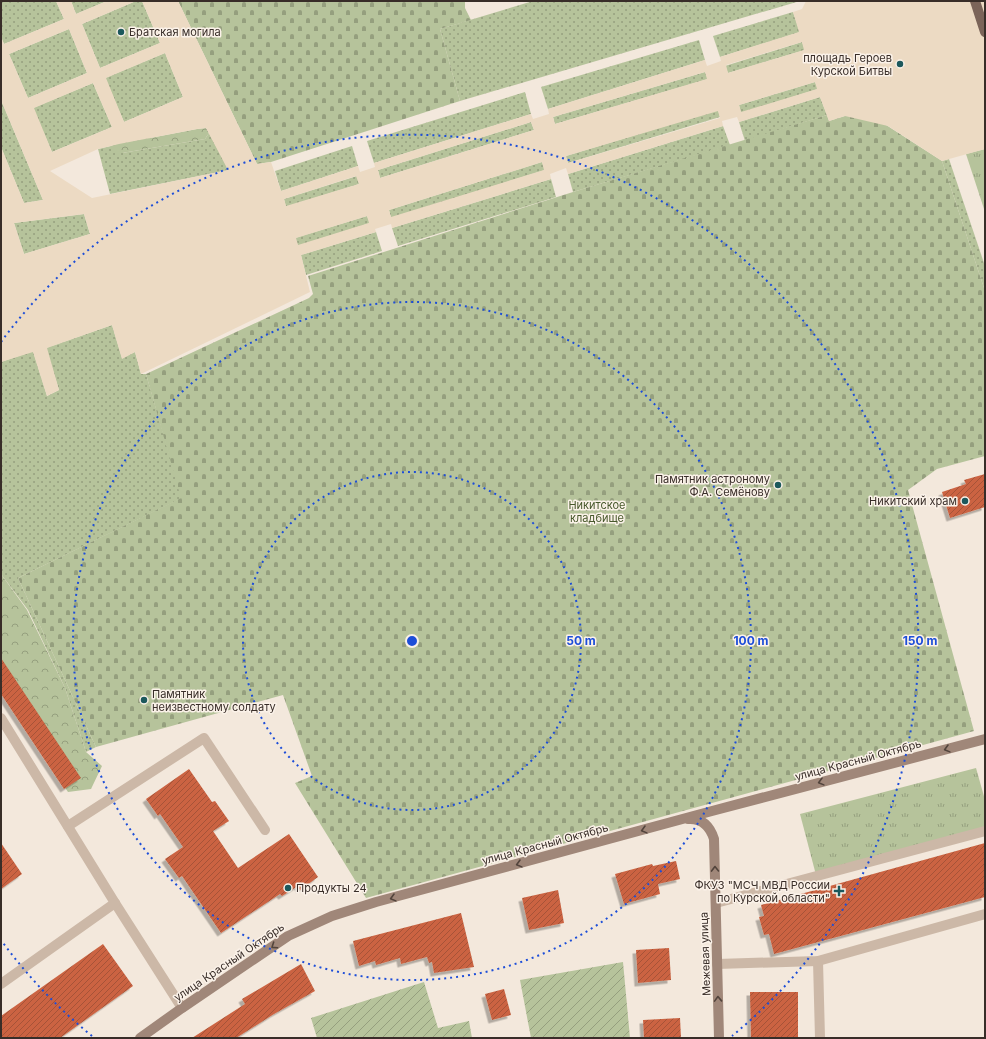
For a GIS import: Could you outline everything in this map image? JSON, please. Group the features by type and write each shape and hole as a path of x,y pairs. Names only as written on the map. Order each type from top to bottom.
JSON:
{"main road":[{"path":"975,1 985,32"},
{"name":"улица Красный Октябрь","path":"140,1038 288,936 332,916 376,902 682,819 985,740"},
{"name":"Межевая улица","path":"682,819 693,819 707,825 714,839 719,1038"}],"lane":[{"path":"1,718 115,904 182,1008"},
{"path":"68,826 204,738 265,830"},
{"path":"716,903 985,831"},
{"path":"1,984 115,904"},
{"path":"717,964 818,962 985,914"},
{"path":"818,962 820,1038"}],"green space":[{"path":"1,1 56,1 64,19 4,44 1,37"},
{"path":"71,1 107,1 76,14"},
{"path":"136,1 142,1 160,43 100,68 82,24"},
{"path":"178,1 465,1 465,8 471,20 440,29 460,101 271,162 257,164"},
{"path":"533,1 800,1 460,101 440,29"},
{"path":"793,12 800,32 720,57 713,36"},
{"path":"69,29 87,73 28,98 9,54"},
{"path":"699,40 705,60 548,109 541,87"},
{"path":"802,42 805,50 728,73 725,66"},
{"path":"165,53 183,97 124,122 105,78"},
{"path":"705,72 708,79 555,124 553,117"},
{"path":"815,82 818,89 741,113 739,105"},
{"path":"93,83 112,127 52,152 33,108"},
{"path":"525,92 531,114 374,163 367,141"},
{"path":"820,97 827,115 745,141 739,122"},
{"path":"1,100 43,200 24,203 1,147"},
{"name":"Никитское кладбище","path":"867,109 869,114 942,161 985,291 985,456 937,469 908,490 974,731 366,898 295,783 312,776 283,695 96,747 18,578 181,498 146,374 309,298 313,294 308,276 573,192 827,115 829,121"},
{"path":"718,110 720,117 568,163 566,156"},
{"path":"197,113 122,153 205,139 209,133 229,170 110,194 98,149 111,146"},
{"path":"531,122 534,130 380,178 378,170"},
{"path":"723,126 730,145 573,192 568,174"},
{"path":"206,128 209,133 205,139 122,153 111,150 111,146 119,144"},
{"path":"352,146 358,166 281,191 275,171"},
{"path":"985,149 985,212 966,154"},
{"path":"949,159 985,266 985,291 942,161"},
{"path":"542,162 545,170 391,218 389,210"},
{"path":"357,176 359,184 286,207 284,199"},
{"path":"551,179 556,197 398,246 392,228"},
{"path":"84,214 90,234 24,254 14,223"},
{"path":"367,216 370,223 298,246 295,238"},
{"path":"376,232 382,251 306,275 301,255"},
{"path":"112,325 122,358 135,352 141,374 146,374 182,498 18,578 96,747 86,752 65,688 28,610 1,574 1,362 33,351 47,396 59,390 46,348"},
{"path":"1,574 27,610 65,688 86,752 102,766 91,789 68,792 1,693"},
{"path":"976,768 985,800 985,831 816,875 800,814"},
{"path":"623,962 630,1038 531,1038 520,980"},
{"path":"424,982 438,1028 469,1021 472,1038 317,1038 311,1018"}],"shaded area":[{"path":"56,1 71,1 76,14 107,1 136,1 82,24 100,68 160,43 142,1 178,1 257,164 271,162 281,191 358,166 360,172 375,167 374,163 531,114 533,119 549,114 548,109 705,60 707,66 721,61 720,57 799,32 793,12 802,9 806,1 985,1 985,149 942,161 888,126 845,116 829,121 820,97 739,122 737,117 722,121 723,126 568,174 566,168 550,174 551,179 392,228 391,224 375,229 376,232 301,255 310,292 141,374 135,352 122,359 112,325 47,348 59,390 47,396 33,352 1,362 1,147 24,203 43,200 1,100 1,37 4,44 64,19","holes":["69,29 87,73 28,98 9,54","802,42 804,50 728,73 726,65","165,53 183,97 124,122 106,78","705,72 707,79 555,124 553,117","815,82 817,89 741,112 739,105","93,83 112,127 52,152 34,108","718,111 720,118 568,163 566,156","531,122 534,130 380,178 378,170","206,128 228,170 92,198 50,171 98,149","542,162 544,170 391,217 389,210","356,176 359,184 286,206 284,199","84,214 90,234 24,254 14,223","367,216 369,223 298,245 296,238"]}],"building":[{"name":"Никитский храм","path":"985,474 985,507 950,518 942,492 966,484 964,480"},
{"path":"1,658 81,778 64,789 1,694"},
{"path":"189,769 212,802 215,801 229,821 213,831 238,868 289,834 318,877 300,890 298,886 282,896 280,894 221,933 182,876 179,878 165,859 183,847 160,814 158,816 146,799"},
{"path":"1,843 22,874 1,889"},
{"path":"985,843 985,897 774,954 769,934 764,935 759,917 764,916 761,905"},
{"path":"676,861 680,879 658,884 660,894 624,904 615,874 652,864 653,866"},
{"path":"558,890 564,923 529,930 522,898"},
{"path":"461,913 474,967 434,973 432,962 429,963 427,957 401,964 400,958 376,965 375,961 359,966 353,941"},
{"path":"103,944 133,986 60,1038 1,1038 1,1016"},
{"path":"669,948 671,980 638,983 636,950"},
{"path":"301,964 315,991 236,1038 192,1038 245,1004 242,999"},
{"path":"504,989 511,1015 492,1020 485,994"},
{"path":"750,992 798,992 798,1038 751,1038"},
{"path":"680,1018 681,1038 644,1038 643,1020"}],"place":[{"name":"Братская могила","path":"121,32"},
{"name":"площадь Героев Курской Битвы","path":"900,64"},
{"name":"Памятник астроному Ф.А. Семёнову","path":"778,485"},
{"name":"Никитский храм","path":"965,501"},
{"name":"Памятник неизвестному солдату","path":"144,700"},
{"name":"Продукты 24","path":"288,888"},
{"name":"ФКУЗ \"МСЧ МВД России по Курской области\"","path":"839,891"}]}
